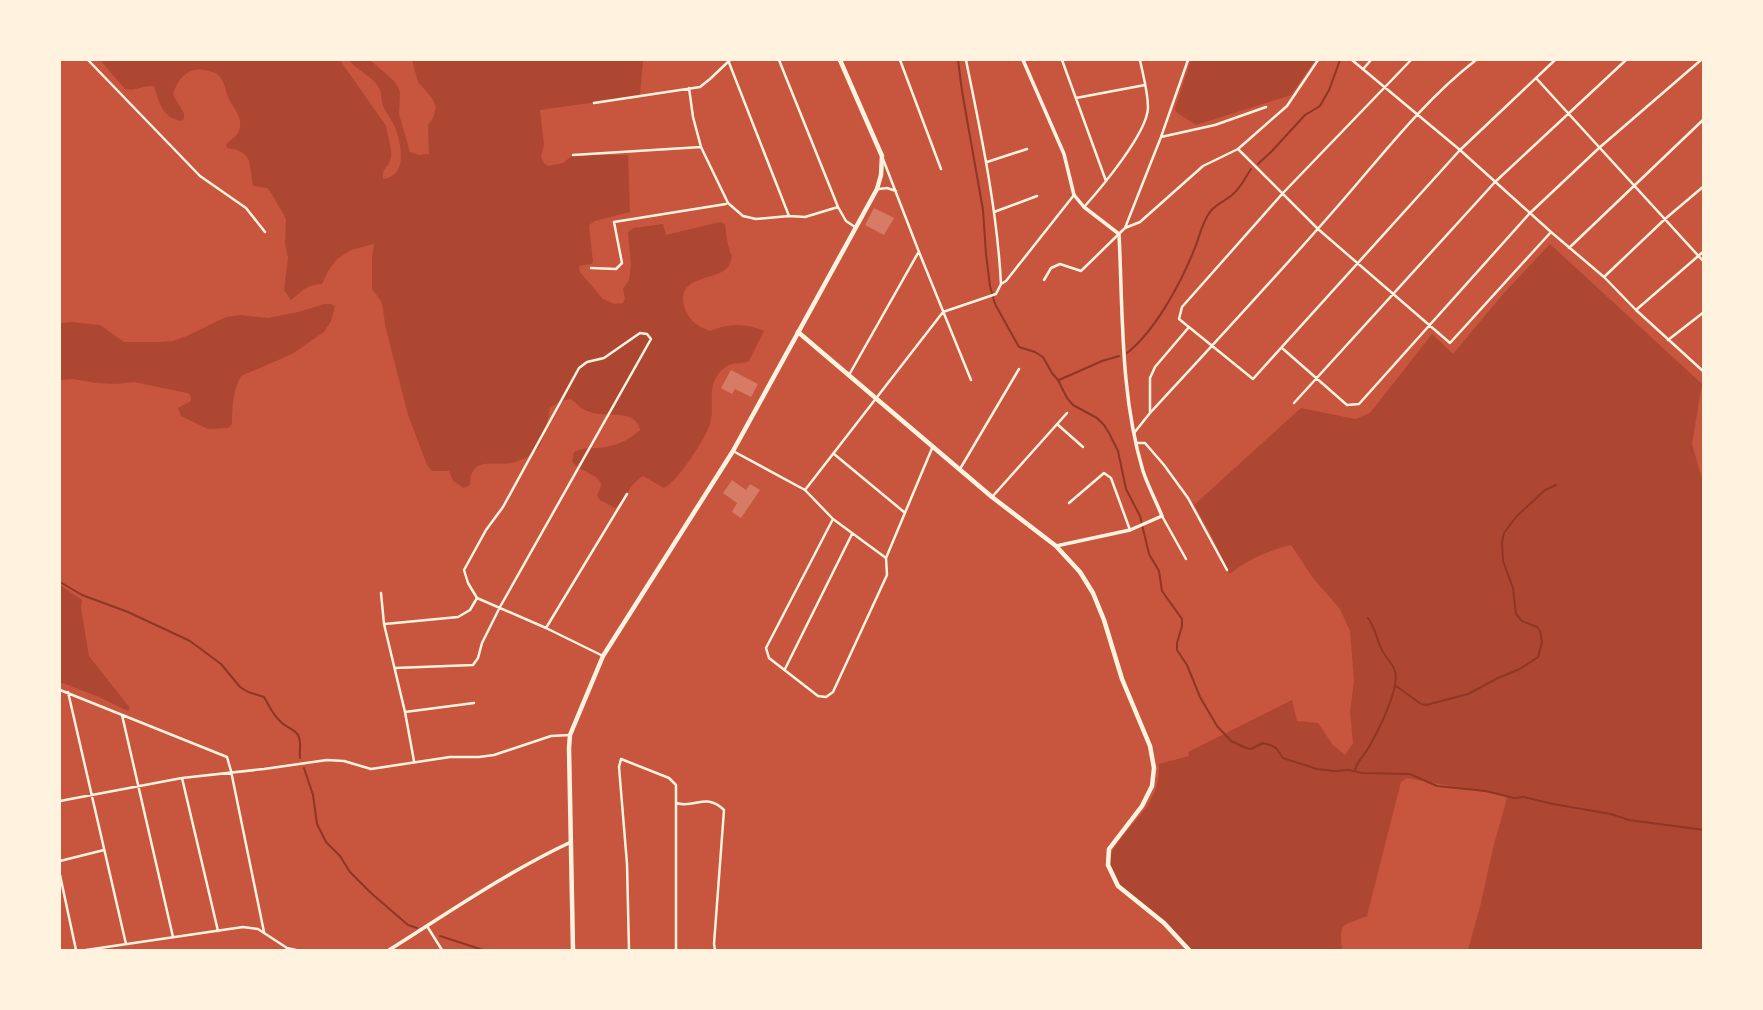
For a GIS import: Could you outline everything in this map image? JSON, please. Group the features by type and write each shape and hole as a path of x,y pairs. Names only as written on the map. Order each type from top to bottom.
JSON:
{"main road":[{"path":"573,950 570,734 603,656 733,451 877,189 882,156 840,60"},
{"path":"799,332 992,497 1056,546 1080,572 1093,593 1104,620 1122,679 1150,746 1154,768 1152,786 1142,806 1109,849 1108,865 1118,886 1164,923 1189,950"}],"street":[{"path":"88,60 200,176 246,208 265,232"},
{"path":"594,103 700,87 729,60 789,216"},
{"path":"779,60 838,207 846,221 856,228"},
{"path":"900,60 942,169"},
{"path":"805,491 943,312 996,294 1001,284 995,212 966,60"},
{"path":"1023,60 1063,154 1074,195 1084,207 1119,234 1126,392 1136,443 1144,474 1185,559"},
{"path":"1062,60 1106,183"},
{"path":"1084,207 1106,183 1144,126 1148,109 1140,60"},
{"path":"1125,228 1188,60"},
{"path":"1044,280 1051,268 1060,264 1081,271 1125,228 1140,222 1203,166 1238,149 1287,106 1318,60"},
{"path":"1352,60 1460,150 1604,277 1703,372"},
{"path":"1364,68 1371,60"},
{"path":"1411,60 1283,193 1182,307 1179,319 1253,379 1460,150 1555,60"},
{"path":"1134,433 1417,115 1455,76 1476,60"},
{"path":"1294,403 1495,182 1626,60"},
{"path":"1282,348 1347,405 1359,404 1530,213 1701,60"},
{"path":"1536,78 1703,262"},
{"path":"1076,97 1145,85"},
{"path":"689,88 701,147 728,203 743,216 756,219 805,217 838,207"},
{"path":"1161,137 1215,125 1266,107"},
{"path":"1569,248 1703,119"},
{"path":"573,155 701,147"},
{"path":"987,162 1027,149"},
{"path":"1238,149 1318,229 1450,343 1551,232"},
{"path":"882,156 971,380"},
{"path":"1604,277 1703,186"},
{"path":"877,189 896,191"},
{"path":"1001,284 1074,195"},
{"path":"995,212 1037,196"},
{"path":"591,268 616,269 622,263 614,222 728,203"},
{"path":"1636,310 1703,251"},
{"path":"849,375 919,252"},
{"path":"1668,340 1703,312"},
{"path":"1150,413 1150,378 1155,367 1189,327"},
{"path":"395,668 473,665 500,607 651,339 647,334 640,333 604,358 587,362 579,368 503,507 485,530 464,570 477,598 500,607 546,628 603,656"},
{"path":"960,469 1019,369"},
{"path":"992,497 1067,413"},
{"path":"1057,424 1083,447"},
{"path":"1136,443 1145,443 1188,498 1227,570"},
{"path":"833,519 766,648 769,658 818,696 827,697 833,692 887,575 886,558 933,446"},
{"path":"733,451 805,491 833,519 886,558"},
{"path":"834,454 905,512"},
{"path":"1069,503 1104,473 1111,478 1130,530"},
{"path":"546,628 627,494"},
{"path":"1056,546 1130,530 1162,516"},
{"path":"785,669 853,534"},
{"path":"381,593 384,624 414,761"},
{"path":"384,624 458,617 470,610 477,598"},
{"path":"60,690 227,757 264,932"},
{"path":"68,692 126,944"},
{"path":"405,712 474,703"},
{"path":"121,714 173,937"},
{"path":"60,801 182,778 327,760 344,761 371,769 414,761 486,756 551,736 570,734"},
{"path":"629,950 627,864 620,786 621,759 669,778 676,785 676,950"},
{"path":"182,778 218,931"},
{"path":"676,803 682,805 706,800 717,803 724,810 713,944 715,950"},
{"path":"389,950 571,842"},
{"path":"60,861 104,850"},
{"path":"60,875 76,950"},
{"path":"427,926 442,950"},
{"path":"86,950 243,927 258,929 287,948 296,950"}],"shaded area":[{"path":"100,60 340,60 386,126 391,157 383,172 383,179 391,177 399,167 401,152 398,137 383,106 378,85 349,60 370,60 394,81 400,93 399,114 410,152 419,155 429,154 428,125 436,107 418,82 412,60 643,60 640,96 540,110 544,145 541,157 548,166 563,163 573,155 628,155 630,212 589,225 593,262 579,266 580,272 603,299 614,304 623,303 623,289 629,280 631,265 628,232 634,228 663,224 666,235 720,222 725,224 732,256 730,263 723,271 699,280 686,289 683,296 686,311 694,322 710,331 737,325 764,331 749,361 731,364 716,378 712,390 709,427 684,468 664,488 643,476 615,508 600,500 597,496 601,485 599,480 575,465 572,461 574,452 615,445 640,430 633,419 596,414 571,399 561,401 550,408 543,437 535,451 512,463 478,466 471,476 470,485 464,488 453,481 449,471 432,471 427,465 408,415 381,301 372,289 374,244 351,250 337,259 322,284 308,287 291,300 284,290 288,258 285,244 286,220 268,188 253,186 246,155 227,148 226,144 235,137 240,123 221,78 204,70 193,71 184,76 173,95 184,113 184,119 181,121 165,112 154,86 125,89"},
{"path":"1191,60 1315,60 1291,95 1196,125 1176,112 1175,108"},
{"path":"1550,244 1702,384 1692,444 1704,486 1703,950 1468,950 1507,798 1407,778 1401,782 1367,916 1344,926 1341,934 1342,950 1191,950 1123,890 1110,869 1113,850 1150,801 1158,778 1159,764 1189,756 1188,752 1292,700 1297,721 1318,723 1333,745 1345,755 1353,743 1350,712 1354,681 1350,631 1340,609 1313,578 1291,545 1259,556 1230,574 1194,505 1301,408 1355,419 1370,413 1432,334 1453,354 1503,294"},
{"path":"325,304 335,306 331,321 324,332 292,354 241,376 235,393 232,424 228,428 208,429 181,416 178,408 191,401 190,394 187,393 134,382 116,384 60,380 60,323 100,325 124,342 173,341 226,317 241,315 268,318"},
{"path":"60,585 82,600 89,656 130,708 128,711 60,682"}],"building":[{"path":"874,208 894,218 884,235 865,225"},
{"path":"731,370 758,384 751,397 735,389 732,394 721,388"},
{"path":"732,480 746,490 750,484 760,490 741,518 732,512 737,503 723,493"}],"waterway":[{"path":"958,60 983,210 990,286 995,304 1019,347 1043,357 1073,405 1097,418 1109,433 1118,451 1126,489 1140,516 1149,554 1159,571 1162,591 1182,619 1177,650 1217,726 1231,741 1251,749 1263,743 1270,745 1276,748 1283,758 1317,769 1410,774 1437,786 1486,791 1514,798 1524,797 1629,820 1704,830"},
{"path":"1258,164 1305,115 1320,106 1340,60"},
{"path":"1127,353 1166,306 1189,263 1210,212 1235,192 1251,169"},
{"path":"1059,380 1119,356"},
{"path":"1395,686 1426,705 1468,694 1520,669 1538,657 1542,642 1540,631 1522,621 1516,614 1513,588 1503,561 1502,542 1504,533 1516,517 1545,490 1556,485"},
{"path":"60,582 82,595 128,612 190,641 221,664 240,687 264,697 277,718 298,735 300,758"},
{"path":"1355,770 1382,721 1396,679 1394,668 1382,651 1368,618"},
{"path":"304,768 313,795 317,824 326,842 371,893 408,925 417,928"},
{"path":"440,936 483,950"}]}
